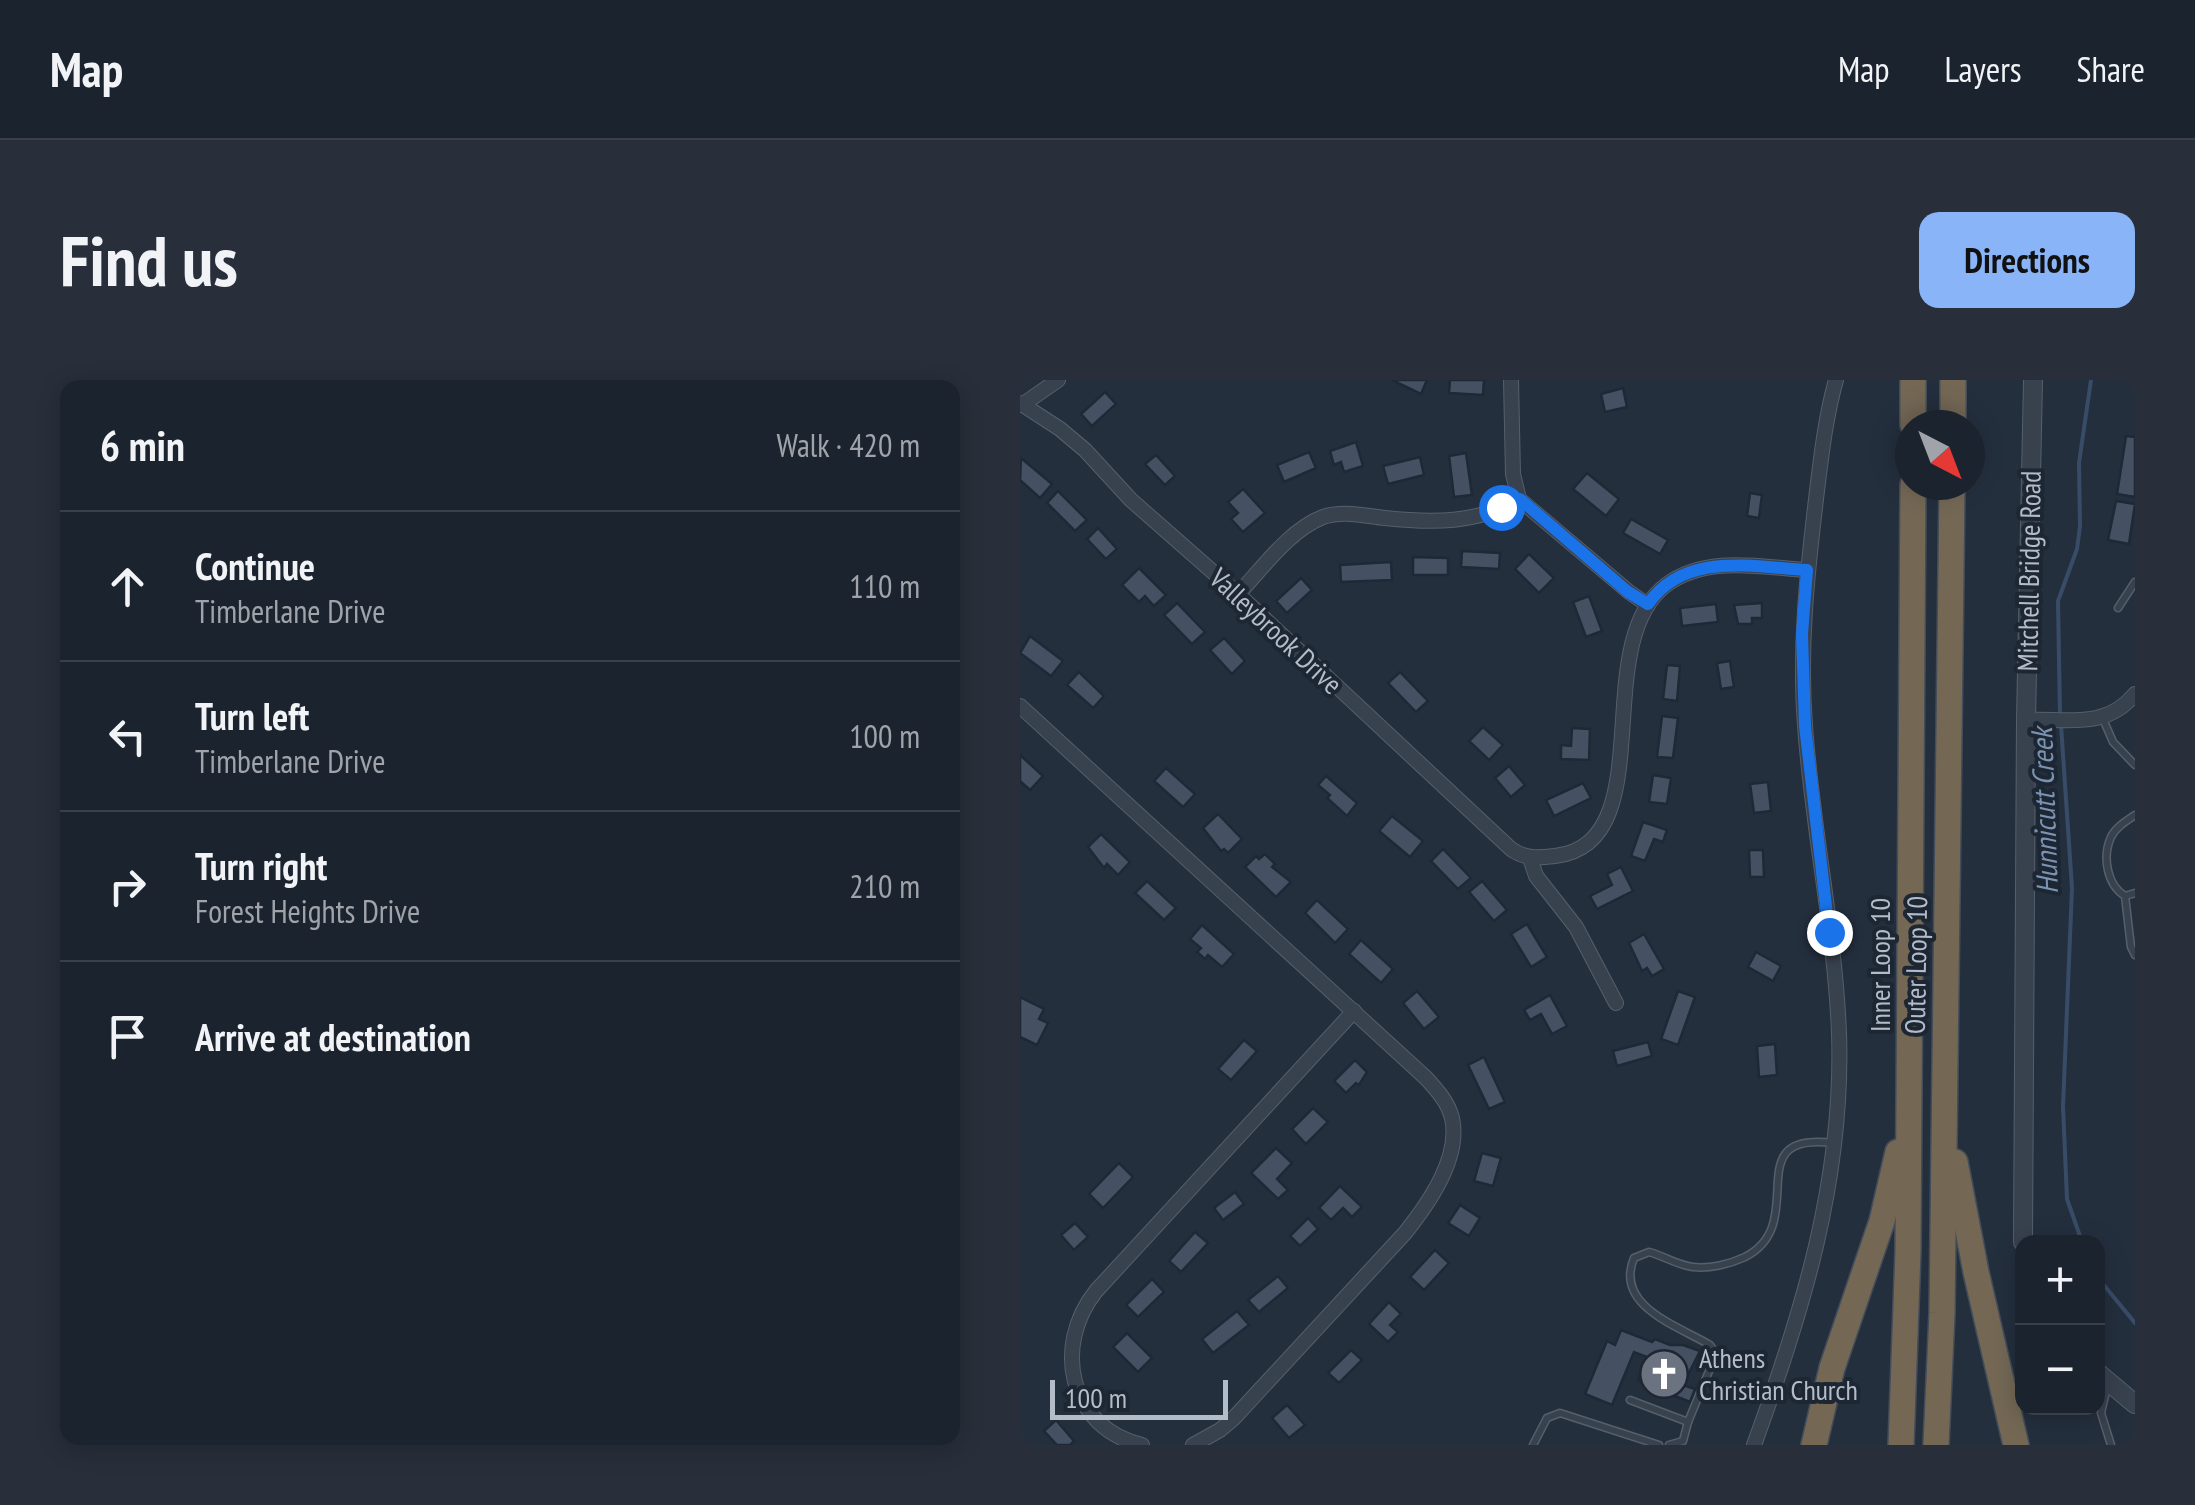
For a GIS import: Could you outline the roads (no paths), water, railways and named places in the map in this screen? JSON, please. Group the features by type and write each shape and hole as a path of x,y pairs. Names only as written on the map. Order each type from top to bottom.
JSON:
{"highway":[{"path":"1913,380 1913,410"},
{"path":"1952,410 1953,380"},
{"name":"Inner Loop 10","path":"1901,1445 1909,1103 1913,500"},
{"name":"Outer Loop 10","path":"1936,1445 1941,1348 1952,500"},
{"path":"1814,1445 1832,1368 1882,1221 1909,1103"},
{"path":"1945,1106 1976,1272 2016,1445"}],"street":[{"path":"1021,404 1058,380"},
{"path":"1511,380 1513,474 1520,499 1628,592 1648,604"},
{"path":"1754,1445 1811,1276 1826,1210 1835,1143 1838,1020 1802,676 1807,570 1825,428 1836,380"},
{"name":"Mitchell Bridge Road","path":"2023,1235 2034,720 2033,380"},
{"name":"Valleybrook Drive","path":"1021,404 1074,439 1131,500 1238,594 1511,849 1530,858 1536,876 1576,927 1616,1003"},
{"path":"1238,594 1292,538 1326,516 1347,514 1445,522 1508,506 1520,499"},
{"path":"1530,858 1579,850 1595,840 1610,816 1628,659 1636,630 1655,595 1677,578 1712,565 1807,570"},
{"path":"2034,720 2103,718 2122,708 2135,694"},
{"path":"1020,706 1426,1078 1447,1105 1453,1130 1446,1162 1427,1203 1405,1234 1233,1419 1193,1445"},
{"path":"1142,1445 1107,1429 1086,1408 1079,1394 1071,1349 1078,1317 1096,1291 1354,1011"},
{"path":"2105,1380 2135,1404"}],"lane":[{"path":"2118,608 2135,582"},
{"path":"2103,718 2114,742 2135,765"},
{"path":"2135,815 2114,832 2108,848 2111,884 2125,896 2135,954"},
{"path":"2125,896 2135,892"},
{"path":"1669,1445 1682,1441 1715,1350 1636,1298 1630,1285 1634,1258 1649,1252 1700,1267 1749,1255 1773,1232 1778,1214 1778,1170 1787,1152 1804,1142 1835,1143"},
{"path":"1630,1400 1688,1422"},
{"path":"1533,1445 1547,1418 1560,1412 1659,1445"},
{"path":"2103,1415 2111,1445"}],"waterway":[{"name":"Hunnicutt Creek","path":"2060,716 2058,601 2077,549 2079,463 2091,380"},
{"name":"Hunnicutt Creek","path":"2061,725 2072,888 2063,1106 2067,1199 2080,1235"},
{"name":"Hunnicutt Creek","path":"2105,1287 2135,1323"}],"place":[{"name":"Athens Christian Church","path":"1664,1374"}]}
